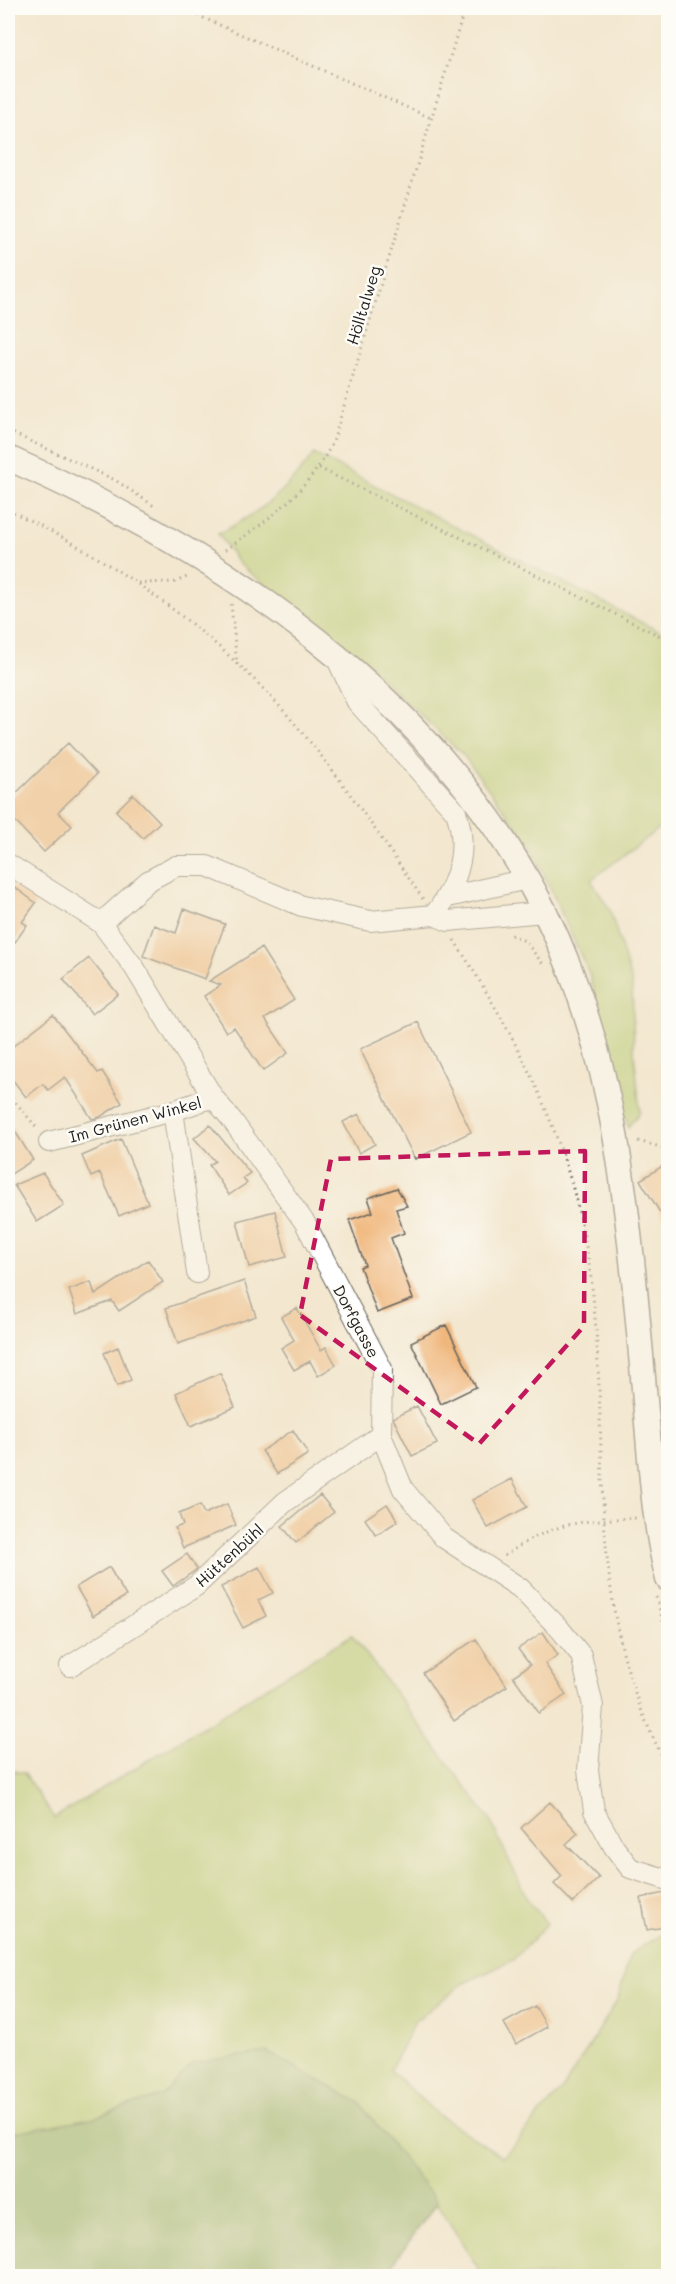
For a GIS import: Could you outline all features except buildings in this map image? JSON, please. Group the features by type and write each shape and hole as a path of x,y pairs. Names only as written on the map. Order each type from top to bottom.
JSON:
{"main road":[{"path":"8,458 96,499 214,567 271,606 337,658 383,699 458,780 493,827 526,879 564,954 600,1070 615,1136 634,1286 662,1584"}],"street":[{"path":"337,658 357,702 456,812 462,830 462,851 448,897 434,915"},
{"path":"415,764 458,780"},
{"path":"8,864 101,923 148,881 176,866 207,866 302,906 370,921 434,915 448,921 544,912"},
{"path":"448,897 526,879"},
{"path":"122,951 123,903"},
{"name":"Dorfgasse","path":"101,923 122,951 213,1097 232,1119 305,1223 382,1369 381,1435 403,1489 444,1539 520,1588 560,1628 581,1655 593,1706 588,1770 594,1811 614,1847 630,1868 669,1880"},
{"name":"Im Grünen Winkel","path":"49,1142 173,1111 213,1097"},
{"path":"173,1111 197,1273"},
{"name":"Hüttenbühl","path":"70,1666 196,1586 285,1502 381,1435"}],"path":[{"path":"181,8 431,118"},
{"name":"Hölltalweg","path":"214,567 224,551 270,518 305,486 319,468 342,418 465,8"},
{"path":"319,468 669,640"},
{"path":"8,510 77,546 136,583 183,618 237,665 281,707 336,773 434,915"},
{"path":"136,583 175,582 214,567 231,603 237,665"},
{"path":"503,934 525,941 535,950 547,971"},
{"path":"462,935 453,939 496,1005 538,1089 572,1182 584,1234 596,1338 602,1519 614,1613 639,1701 669,1767"},
{"name":"Im Grünen Winkel","path":"8,1093 49,1142"},
{"path":"615,1136 669,1149"},
{"path":"489,1566 531,1537 566,1524 602,1519 640,1518"},
{"path":"662,1584 669,1638"}],"highlighted area":[{"path":"585,1151 584,1326 479,1444 300,1315 331,1159"}],"green space":[{"path":"314,454 668,636 668,822 591,880 610,910 632,983 634,1050 640,1112 628,1127 590,976 531,846 463,755 374,672 239,564 218,534 260,509 282,491"},
{"path":"352,1635 489,1818 527,1898 547,1924 513,1960 463,1984 415,2021 390,2070 438,2115 503,2157 564,2087 618,1999 630,1954 668,1930 668,2276 480,2276 478,2268 437,2203 384,2276 8,2276 8,1770 24,1773 54,1818"},
{"path":"267,2052 359,2102 437,2202 384,2276 8,2276 8,2131 11,2133 91,2118 163,2095 193,2063"}]}
